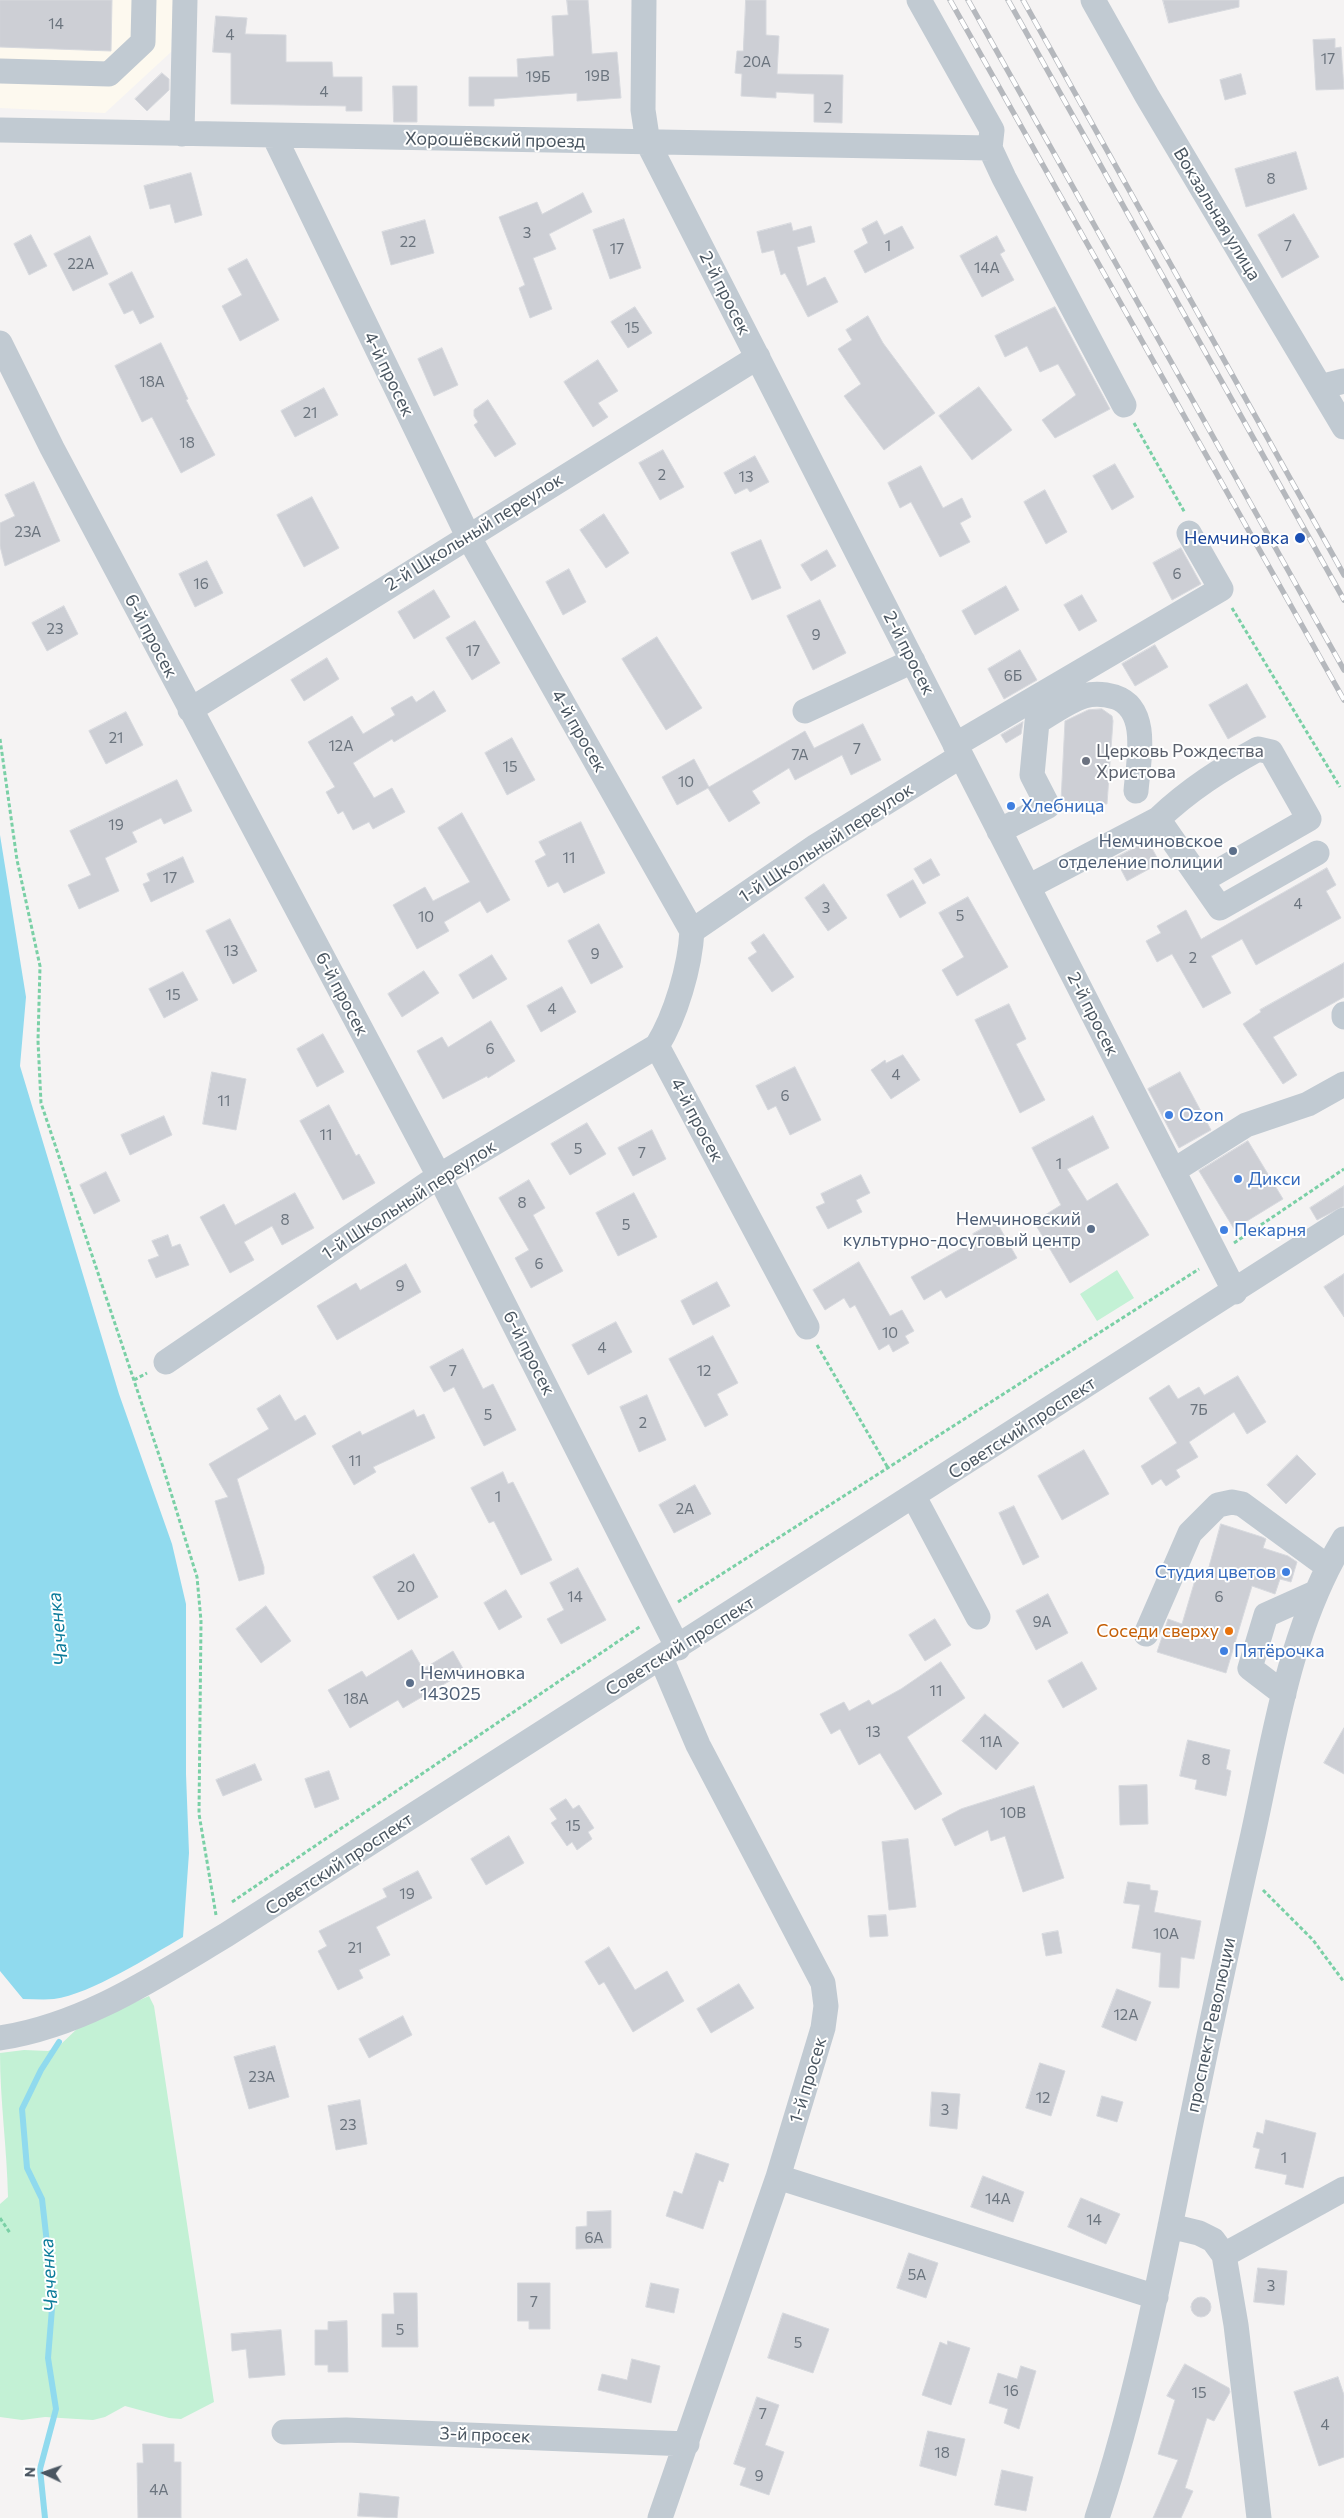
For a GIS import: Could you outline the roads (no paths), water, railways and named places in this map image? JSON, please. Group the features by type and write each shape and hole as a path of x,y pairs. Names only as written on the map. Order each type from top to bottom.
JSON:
{"street":[{"path":"0,71 109,74 143,42 144,0"},
{"path":"182,134 185,0"},
{"name":"2-й просек","path":"644,0 643,110 648,143 1235,1292"},
{"path":"919,0 992,130 990,148 1124,405"},
{"name":"Вокзальная улица","path":"1093,0 1146,96 1344,427"},
{"name":"Хорошёвский проезд","path":"0,130 990,148"},
{"name":"4-й просек","path":"274,136 468,536 692,931"},
{"name":"6-й просек","path":"0,343 52,448 190,710 440,1176 669,1653"},
{"name":"2-й Школьный переулок","path":"190,710 758,357"},
{"path":"1320,387 1344,380"},
{"name":"1-й Школьный переулок","path":"692,931 958,750 1221,589 1189,533"},
{"path":"805,712 913,661"},
{"path":"999,831 1048,806 1032,775 1037,722 1086,695 1107,695 1118,698 1134,713 1139,738 1136,791"},
{"path":"1028,887 1158,819 1186,793 1222,769 1258,749 1271,752 1309,819 1201,881"},
{"path":"1158,819 1220,908 1317,853"},
{"path":"657,1046 667,1030 691,953 692,931"},
{"name":"4-й просек","path":"657,1046 806,1327"},
{"name":"1-й Школьный переулок","path":"166,1362 440,1176 657,1046"},
{"path":"1173,1170 1246,1125 1308,1104 1344,1084"},
{"name":"Советский проспект","path":"0,2038 49,2028 103,2007 224,1936 1235,1292 1344,1220"},
{"path":"914,1497 978,1617"},
{"path":"1146,1634 1190,1533 1218,1505 1232,1502 1242,1504 1338,1552"},
{"name":"проспект Революции","path":"1097,2518 1113,2472 1156,2297 1244,1871 1284,1694 1298,1641 1315,1593 1338,1552"},
{"path":"1284,1694 1250,1668 1266,1615 1315,1593"},
{"name":"1-й просек","path":"660,2518 778,2177 823,2028 826,2006 823,1983 698,1745 669,1653"},
{"path":"778,2177 1156,2297"},
{"path":"1224,2255 1344,2189"},
{"path":"1170,2226 1213,2240 1224,2255 1236,2325 1259,2518"},
{"name":"3-й просек","path":"284,2432 346,2430 687,2444"}],"water":[{"path":"0,835 26,997 20,1066 119,1394 172,1544 186,1604 186,1774 189,1853 183,1937 102,1982 69,1996 54,1999 23,1999 0,1971"}],"waterway":[{"name":"Чаченка","path":"45,2518 40,2469 56,2409 48,2358 53,2296 42,2199 27,2168 22,2109 41,2070 59,2042"}],"railway":[{"path":"950,0 1344,700"},
{"path":"968,0 1344,670"},
{"path":"1008,0 1344,600"},
{"path":"1023,0 1344,575"}],"place":[{"name":"Немчиновка","path":"1300,538"},
{"name":"Церковь Рождества Христова","path":"1086,761"},
{"name":"Хлебница","path":"1011,806"},
{"name":"Немчиновское отделение полиции","path":"1233,851"},
{"name":"Ozon","path":"1169,1115"},
{"name":"Дикси","path":"1238,1179"},
{"name":"Немчиновский культурно-досуговый центр","path":"1091,1229"},
{"name":"Пекарня","path":"1224,1230"},
{"name":"Студия цветов","path":"1286,1572"},
{"name":"Соседи сверху","path":"1229,1631"},
{"name":"Пятёрочка","path":"1224,1651"},
{"name":"Немчиновка 143025","path":"410,1683"}]}
